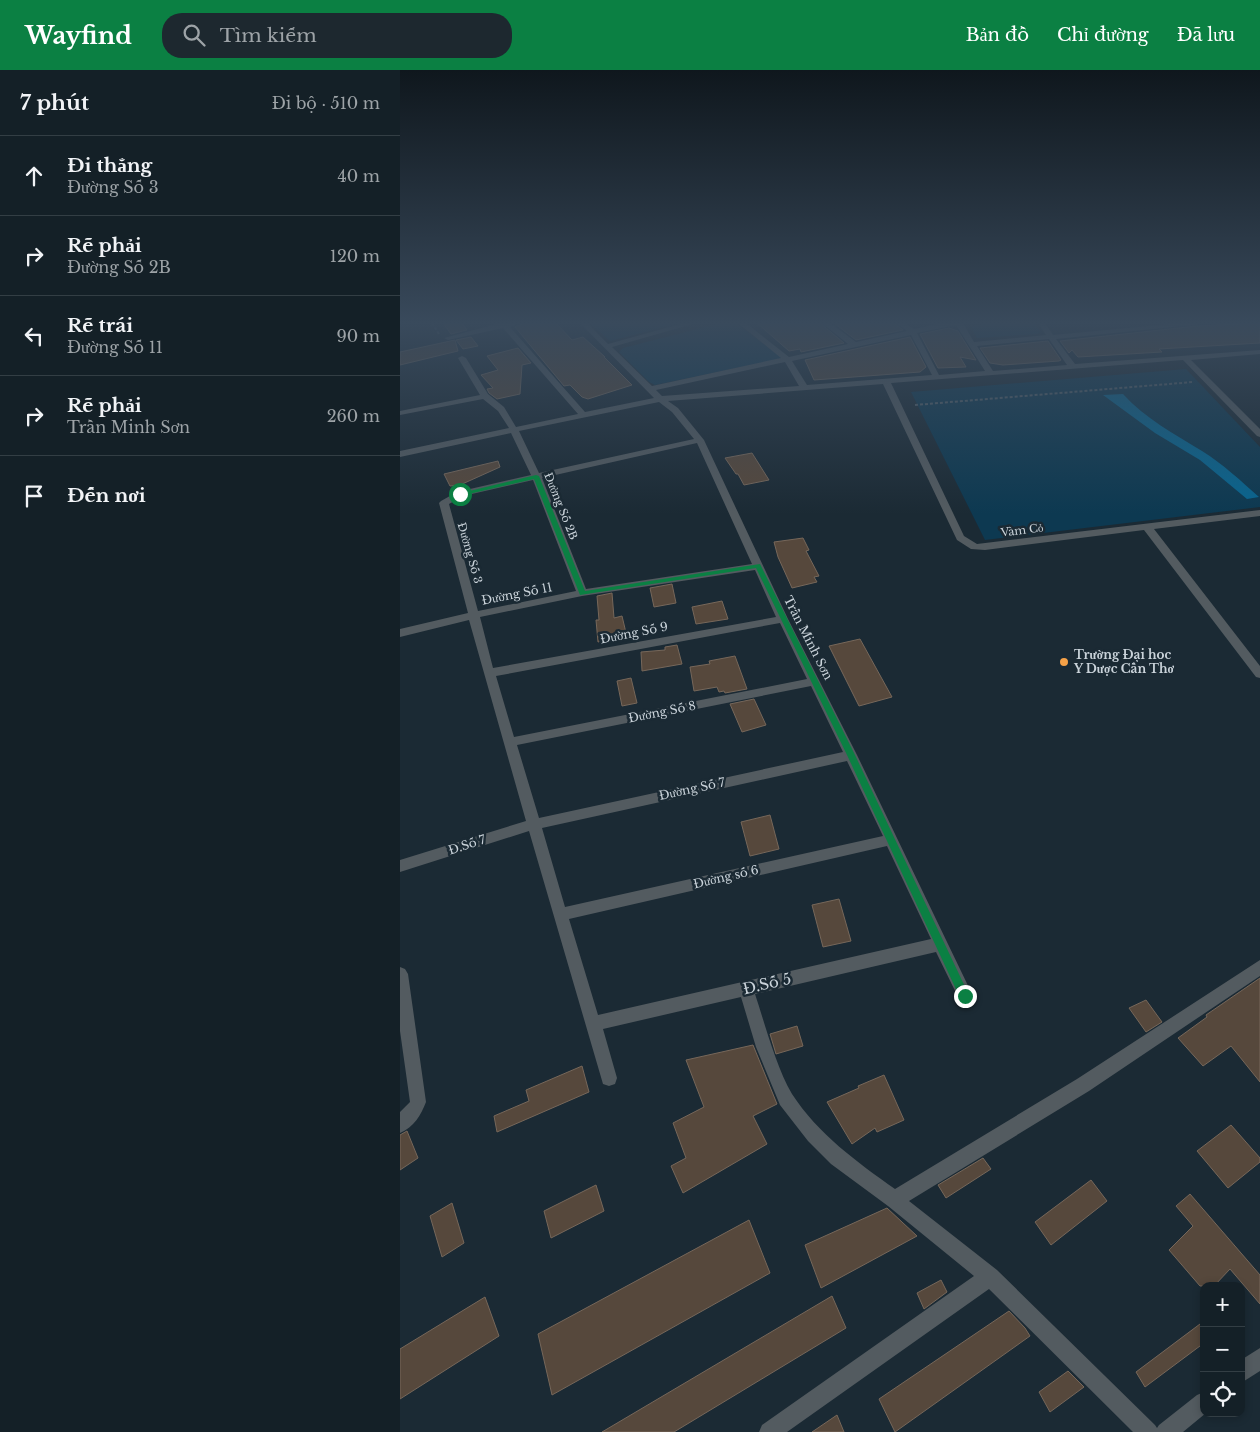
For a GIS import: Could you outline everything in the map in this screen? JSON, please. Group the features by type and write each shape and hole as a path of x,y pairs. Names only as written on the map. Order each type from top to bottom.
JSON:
{"street":[{"name":"Đường Số 2B","path":"480,387 486,396 501,409 514,430 536,476 582,593"},
{"path":"558,387 583,415"},
{"name":"Trần Minh Sơn","path":"648,387 675,410 700,440 783,619 851,755 965,996"},
{"path":"650,389 661,387"},
{"path":"400,454 660,399 833,387"},
{"name":"Vàm Cỏ","path":"888,387 960,538 975,547 1260,513"},
{"path":"1213,387 1260,434"},
{"path":"400,413 486,396"},
{"path":"536,476 700,440"},
{"name":"Đường Số 3","path":"474,615 444,503 460,494 536,476"},
{"path":"1147,527 1260,674"},
{"name":"Đường Số 11","path":"400,633 474,615 582,593 758,566"},
{"path":"474,615 489,674 609,1078"},
{"name":"Đường Số 9","path":"489,674 783,619"},
{"name":"Đường Số 8","path":"510,742 815,681"},
{"name":"Đường Số 7","path":"534,824 851,755"},
{"name":"Đ.Số 7","path":"400,866 534,824"},
{"name":"Đường số 6","path":"561,914 890,840"},
{"name":"Đ.Số 5","path":"593,1024 940,944"},
{"path":"894,1200 1083,1085 1260,967"},
{"path":"400,974 418,1102 414,1111 400,1124"},
{"path":"746,989 764,1047 786,1099 837,1158 894,1200 990,1277 1148,1432"},
{"path":"769,1432 990,1277"},
{"path":"1242,1372 1260,1358"},
{"path":"1166,1432 1200,1405"}],"path":[{"path":"915,405 1134,387"}],"shaded area":[{"path":"976,387 1203,387 1260,447 1260,507 985,540 911,392"},
{"path":"1123,394 1150,418 1217,461 1259,497 1247,499 1200,460 1155,433 1103,395"}],"building":[{"path":"492,387 521,387 520,394 497,399 487,389 493,388"},
{"path":"572,387 627,387 588,399 582,397"},
{"path":"752,453 769,480 744,485 725,458"},
{"path":"498,461 500,467 460,485 450,486 444,474"},
{"path":"803,538 809,550 806,551 819,576 814,577 817,582 792,588 778,557 774,542"},
{"path":"672,584 676,603 654,607 650,588"},
{"path":"612,593 614,618 622,616 627,637 598,642 596,620 599,620 597,596"},
{"path":"722,601 728,619 696,624 692,607"},
{"path":"860,639 892,697 859,706 829,646"},
{"path":"677,645 682,664 642,671 641,652 665,650 665,647"},
{"path":"735,656 747,689 725,693 724,691 719,692 717,687 694,691 690,667 710,664 709,661"},
{"path":"631,678 637,703 622,706 617,681"},
{"path":"754,699 766,725 742,732 730,704"},
{"path":"770,815 779,849 750,856 741,822"},
{"path":"839,899 851,941 823,947 812,905"},
{"path":"1260,978 1260,1082 1231,1046 1203,1066 1178,1038 1207,1017 1206,1015"},
{"path":"1146,1000 1162,1022 1146,1032 1129,1008"},
{"path":"797,1026 803,1046 776,1054 770,1034"},
{"path":"753,1045 777,1104 753,1116 767,1144 683,1193 671,1166 686,1158 673,1123 704,1107 686,1060"},
{"path":"582,1066 589,1092 497,1132 494,1116 529,1101 526,1090"},
{"path":"884,1075 904,1120 877,1132 875,1128 852,1144 827,1102"},
{"path":"1231,1125 1260,1158 1260,1162 1228,1188 1197,1151"},
{"path":"407,1131 418,1158 400,1170 400,1135"},
{"path":"983,1158 991,1169 946,1198 938,1185"},
{"path":"1091,1180 1107,1201 1051,1245 1035,1222"},
{"path":"596,1185 604,1211 551,1238 544,1211"},
{"path":"1190,1194 1260,1275 1260,1304 1245,1286 1245,1282 1241,1282 1230,1269 1218,1282 1200,1282 1200,1286 1169,1250 1193,1226 1176,1206"},
{"path":"452,1203 464,1243 442,1257 430,1216"},
{"path":"887,1208 917,1236 821,1288 805,1245"},
{"path":"749,1220 770,1273 552,1395 538,1334"},
{"path":"941,1280 947,1292 924,1309 917,1293"},
{"path":"832,1296 846,1328 674,1432 602,1432"},
{"path":"485,1297 499,1336 400,1399 400,1349"},
{"path":"1009,1311 1030,1336 895,1432 879,1399"},
{"path":"1200,1324 1200,1346 1145,1387 1136,1372"},
{"path":"1068,1371 1084,1387 1050,1412 1039,1392"},
{"path":"837,1415 844,1432 812,1432"}],"place":[{"name":"Trường Đại học Y Dược Cần Thơ","path":"1064,662"}],"route":[{"path":"460,494 536,476 582,593 758,566 851,755 965,996"}]}
